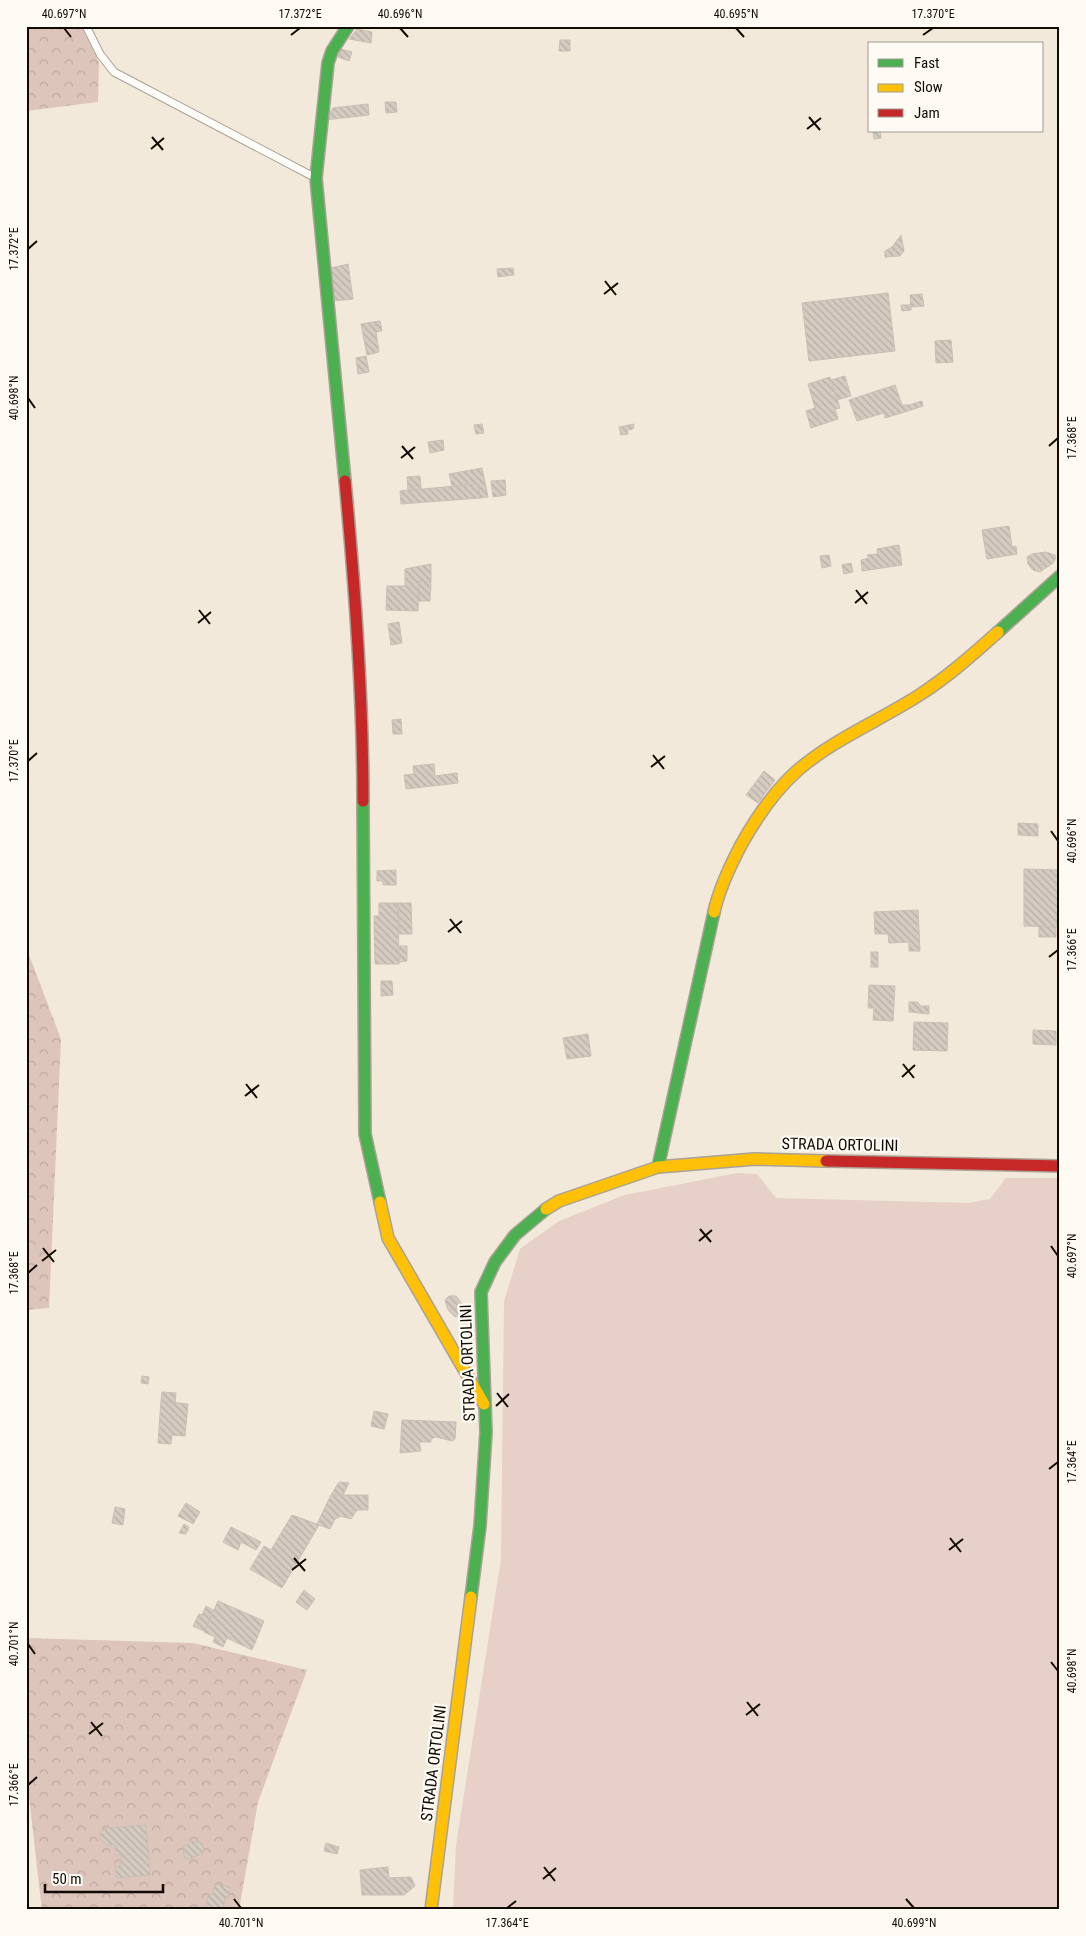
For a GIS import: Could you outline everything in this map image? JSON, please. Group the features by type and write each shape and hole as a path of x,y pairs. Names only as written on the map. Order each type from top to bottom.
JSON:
{"street":[{"path":"348,26 332,51 328,63 316,178 352,556 360,695 363,774 365,1134 388,1238 484,1404"},
{"path":"658,1167 715,906 722,882 759,816 780,788 798,770 820,754 938,682 1024,610 1060,576"},
{"name":"STRADA ORTOLINI","path":"431,1910 480,1526 486,1432 481,1292 504,1248 527,1224 559,1201 658,1167 755,1159 1060,1166"}],"lane":[{"path":"86,26 100,54 114,72 316,178"}],"shaded area":[{"path":"737,1173 757,1174 776,1198 969,1203 990,1199 1006,1178 1060,1178 1060,1910 453,1910 456,1845 501,1559 504,1301 520,1249 559,1221 625,1195"}],"green space":[{"path":"26,26 81,26 99,62 98,102 26,111"},
{"path":"26,947 61,1039 49,1308 26,1310"},
{"path":"26,1638 193,1643 307,1670 258,1802 239,1910 42,1910 26,1771"}],"building":[{"path":"357,29 372,32 371,43 349,39"},
{"path":"560,40 570,40 570,51 559,51"},
{"path":"341,49 352,52 349,61 338,57"},
{"path":"385,102 396,102 397,112 386,113"},
{"path":"368,104 369,115 325,120 333,108"},
{"path":"873,132 880,132 881,138 874,139"},
{"path":"901,235 904,251 900,256 885,257 885,251 892,247"},
{"path":"348,264 353,299 333,301 331,268"},
{"path":"513,268 514,275 498,277 497,269"},
{"path":"888,293 895,351 809,361 802,303"},
{"path":"922,294 924,306 911,307 910,295"},
{"path":"901,305 911,305 911,310 902,311"},
{"path":"380,321 382,331 376,332 379,352 367,355 361,324"},
{"path":"951,340 953,362 936,363 935,341"},
{"path":"366,356 369,372 358,374 356,358"},
{"path":"845,376 851,396 837,400 831,380"},
{"path":"830,377 840,408 835,409 838,419 820,425 808,384"},
{"path":"895,385 902,405 909,405 911,410 885,418 884,413 857,421 849,400"},
{"path":"922,401 923,406 911,410 909,405"},
{"path":"815,408 820,425 811,428 806,411"},
{"path":"482,424 484,433 476,434 474,425"},
{"path":"634,424 633,429 627,430 628,434 621,435 619,427"},
{"path":"443,440 444,450 430,453 428,442"},
{"path":"482,468 488,497 480,498 478,484 452,486 449,474"},
{"path":"420,476 421,489 408,490 407,477"},
{"path":"505,480 506,495 493,497 491,481"},
{"path":"478,484 480,498 401,504 400,491"},
{"path":"1009,526 1012,547 1016,546 1017,554 987,559 982,530"},
{"path":"899,545 902,565 862,571 861,560 869,558 867,555 878,554 877,549"},
{"path":"1046,552 1055,555 1056,558 1053,563 1040,572 1033,570 1028,564 1027,557 1032,554"},
{"path":"829,555 831,566 822,568 820,556"},
{"path":"851,563 853,572 844,574 842,565"},
{"path":"431,564 431,582 419,581 418,611 386,610 387,586 405,586 405,569"},
{"path":"419,581 431,582 430,601 418,601"},
{"path":"399,622 402,643 391,645 388,624"},
{"path":"401,719 402,734 393,734 392,720"},
{"path":"434,764 435,776 457,773 458,783 406,789 404,775 414,774 413,766"},
{"path":"764,771 775,780 758,803 746,795"},
{"path":"1018,823 1038,824 1038,836 1018,835"},
{"path":"1024,869 1060,870 1060,927 1024,926"},
{"path":"396,870 396,885 383,885 383,881 377,881 377,871"},
{"path":"379,903 398,903 399,964 375,964 374,916 379,916"},
{"path":"398,903 411,903 412,934 399,934"},
{"path":"918,910 920,951 909,951 909,942 889,943 888,934 875,934 874,912"},
{"path":"1039,926 1056,927 1056,937 1039,937"},
{"path":"399,946 407,946 407,961 399,962"},
{"path":"871,952 878,952 878,967 871,967"},
{"path":"381,981 392,981 393,995 381,996"},
{"path":"869,985 895,986 893,1021 873,1020 874,1008 868,1008"},
{"path":"909,1002 918,1002 920,1006 929,1006 929,1014 909,1012"},
{"path":"914,1022 948,1023 947,1051 913,1050"},
{"path":"1033,1030 1056,1031 1056,1045 1033,1044"},
{"path":"588,1034 591,1056 567,1059 563,1038"},
{"path":"449,1296 456,1296 464,1307 465,1311 460,1316 455,1317 448,1310 445,1300"},
{"path":"142,1376 149,1377 148,1384 141,1383"},
{"path":"162,1392 176,1393 175,1403 161,1401"},
{"path":"161,1401 188,1404 185,1436 172,1435 171,1444 158,1443"},
{"path":"374,1411 388,1414 384,1429 371,1426"},
{"path":"402,1420 456,1422 455,1439 452,1441 436,1437 431,1439 431,1442 419,1442 421,1451 400,1453"},
{"path":"339,1482 349,1483 343,1495 331,1495"},
{"path":"331,1495 368,1495 368,1510 357,1510 351,1519 341,1516 335,1519 330,1529 317,1524"},
{"path":"186,1503 200,1512 193,1524 178,1516"},
{"path":"115,1507 125,1509 123,1525 112,1523"},
{"path":"292,1515 319,1525 282,1588 250,1569 264,1546 271,1550"},
{"path":"184,1524 189,1527 186,1534 179,1533"},
{"path":"231,1527 261,1542 256,1550 241,1542 238,1550 223,1542"},
{"path":"304,1590 315,1599 307,1610 296,1602"},
{"path":"218,1601 264,1621 252,1650 227,1638 223,1647 213,1642 215,1637 204,1632"},
{"path":"206,1606 213,1610 204,1631 193,1626 199,1614 202,1615"},
{"path":"146,1825 150,1875 117,1878 115,1868 121,1865 121,1854 115,1855 115,1844 108,1846 100,1839 100,1833 107,1828"},
{"path":"191,1841 202,1843 204,1851 202,1854 188,1859 184,1857 183,1847"},
{"path":"326,1843 339,1847 337,1854 324,1851"},
{"path":"388,1867 389,1878 411,1877 415,1886 404,1895 362,1895 360,1870"},
{"path":"215,1884 230,1887 228,1897 225,1899 223,1910 206,1910 208,1896 213,1893"}],"traffic: fast":[{"path":"345,481 316,178 328,63 332,51 348,26"},
{"path":"998,632 1060,576"},
{"path":"363,801 365,1134 380,1202"},
{"path":"658,1167 714,912"},
{"path":"471,1597 480,1526 486,1432 481,1292 495,1262 515,1235 546,1209"}],"traffic: slow":[{"path":"714,912 725,878 741,845 766,805 789,778 812,759 842,739 931,687 998,632"},
{"path":"546,1209 559,1201 658,1167 755,1159 826,1161"},
{"path":"380,1202 388,1238 484,1404"},
{"path":"431,1910 471,1597"}],"traffic: jam":[{"path":"345,481 358,641 363,801"},
{"path":"826,1161 1060,1166"}]}
